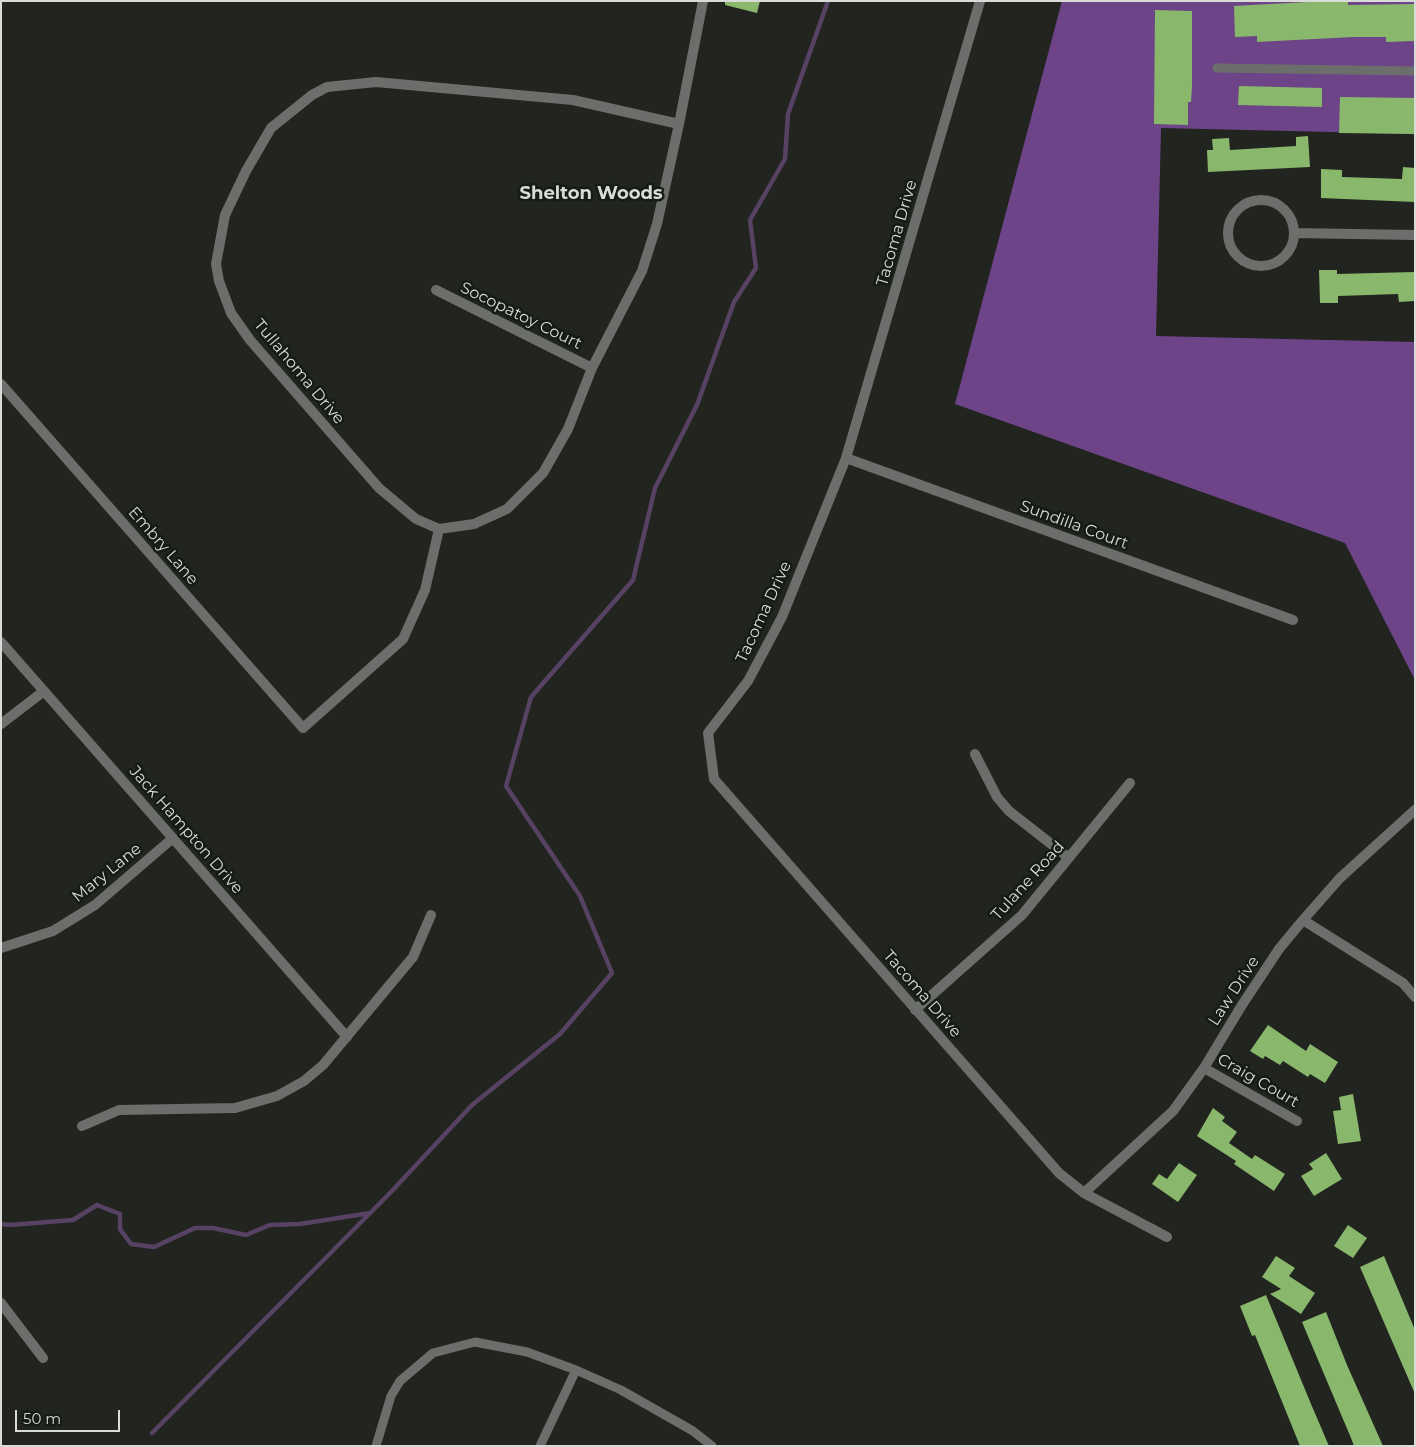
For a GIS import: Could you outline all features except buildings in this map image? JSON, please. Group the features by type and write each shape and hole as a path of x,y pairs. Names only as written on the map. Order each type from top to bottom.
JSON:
{"street":[{"path":"439,529 474,524 492,518 507,509 543,473 568,429 592,368 642,271 657,224 703,1"},
{"name":"Tacoma Drive","path":"980,1 846,458 782,617 748,681 708,733 714,779 1059,1173 1084,1193 1167,1237"},
{"name":"Tullahoma Drive","path":"439,529 416,519 379,488 256,348 231,312 219,281 216,264 225,215 246,171 271,128 312,95 327,87 376,82 573,100 679,124"},
{"path":"1256,200 1268,200 1287,212 1292,222 1294,234 1287,253 1270,265 1260,266 1240,259 1229,241 1228,231 1230,220 1236,210 1245,203 1256,200"},
{"path":"1294,234 1415,235"},
{"name":"Socopatoy Court","path":"436,290 592,368"},
{"name":"Embry Lane","path":"1,384 303,728 403,639 426,590 439,529"},
{"name":"Sundilla Court","path":"846,458 1293,620"},
{"name":"Jack Hampton Drive","path":"1,642 347,1037"},
{"path":"1,724 44,691"},
{"path":"975,754 997,797 1003,804 1069,858"},
{"name":"Tulane Road","path":"915,1010 1022,915 1130,783"},
{"name":"Law Drive","path":"1084,1193 1173,1111 1204,1068 1242,1005 1302,920 1340,878 1415,810"},
{"name":"Mary Lane","path":"1,948 54,932 95,905 173,838"},
{"path":"82,1126 119,1110 235,1108 277,1096 304,1081 323,1065 413,957 431,915"},
{"path":"1302,920 1402,983 1415,997"},
{"name":"Craig Court","path":"1204,1068 1297,1121"},
{"path":"1,1303 43,1358"}],"lane":[{"path":"1217,68 1415,71"},
{"path":"376,1446 391,1396 400,1381 433,1353 475,1342 528,1352 576,1370 621,1390 693,1432 712,1446"},
{"path":"540,1446 576,1370"}],"shaded area":[{"path":"1062,1 1415,1 1415,134 1161,128 1156,336 1415,342 1415,680 1345,543 955,404"}],"waterway":[{"path":"152,1433 391,1192 472,1105 560,1034 612,973 580,896 506,786 531,697 633,580 655,488 697,405 734,302 756,268 750,220 785,159 788,114 828,1"},
{"path":"1,1224 73,1220 97,1205 120,1214 120,1229 131,1244 154,1247 195,1228 213,1228 246,1235 270,1225 300,1224 370,1213"}],"district":[{"name":"Shelton Woods","path":"591,194"}]}
